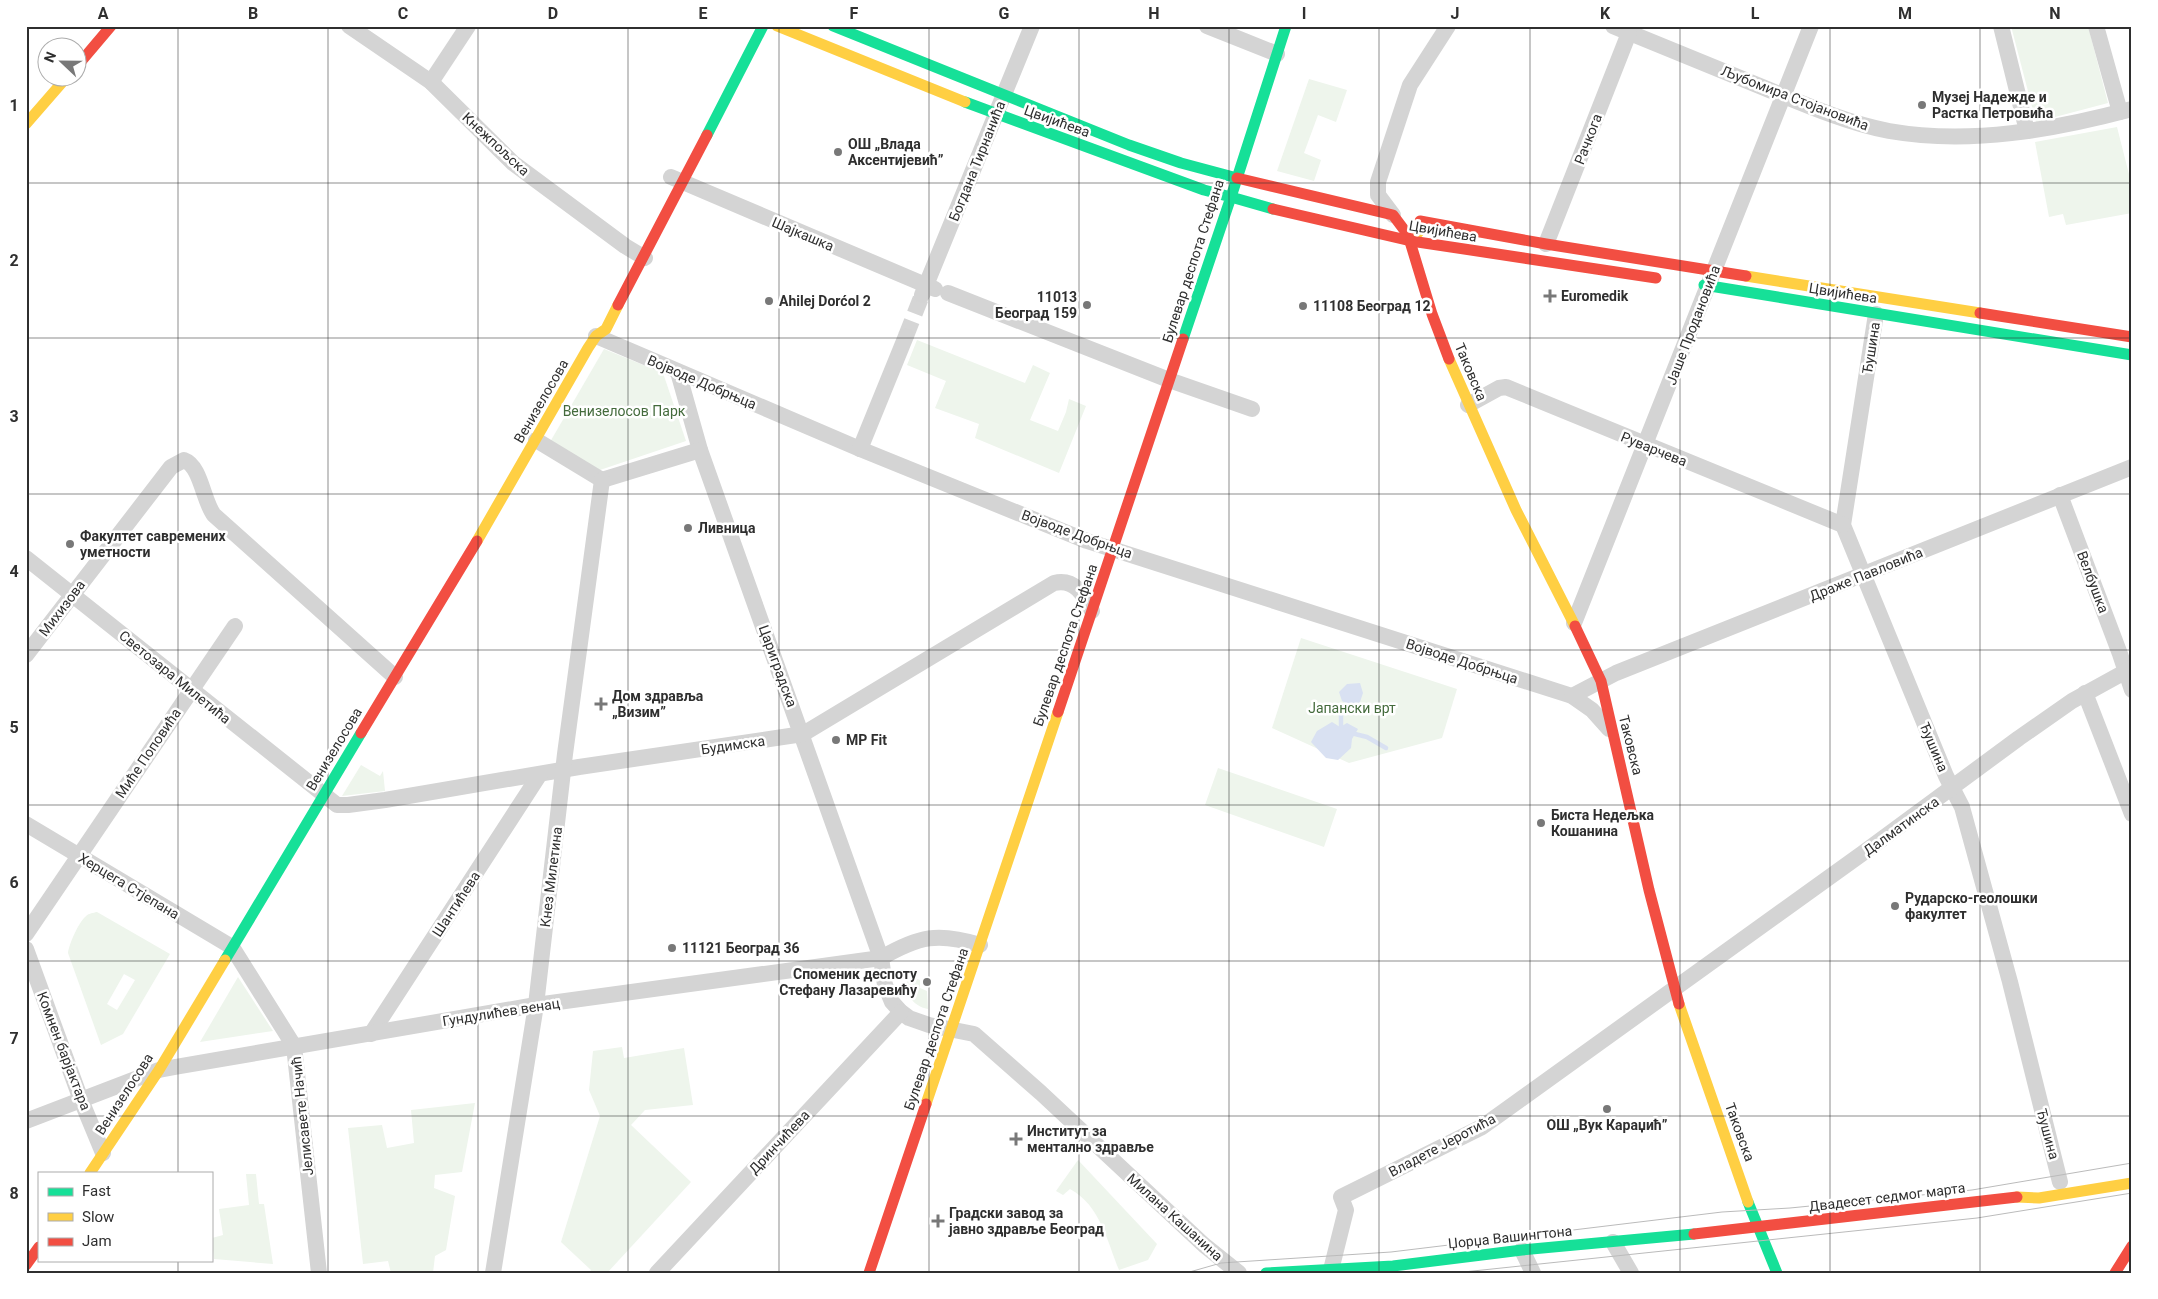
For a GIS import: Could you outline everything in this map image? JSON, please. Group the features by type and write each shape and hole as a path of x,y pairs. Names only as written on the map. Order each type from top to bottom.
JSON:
{"main road":[{"path":"88,53 111,26"},
{"name":"Венизелосова","path":"91,1172 159,1070 536,440 596,336 597,323 639,255 674,179 763,26"},
{"name":"Цвијићева","path":"778,26 996,115 1194,187 1231,198 1307,218 1411,241 1672,281"},
{"name":"Цвијићева","path":"833,26 1129,145 1181,163 1237,178 1439,225 1546,244 2132,337"},
{"name":"Булевар деспота Стефана","path":"870,1273 1231,198 1286,26"},
{"path":"26,124 57,88"},
{"name":"Венизелосова","path":"639,255 654,210"},
{"name":"Таковска","path":"1393,215 1405,229 1411,241 1438,331 1468,405 1516,510 1574,623 1601,681 1674,990 1757,1228 1777,1273"},
{"path":"1411,241 1419,229 1425,226 1439,225"},
{"name":"Цвијићева","path":"1690,283 2132,355"},
{"name":"Двадесет седмог марта","path":"2021,1196 2038,1186 2065,1182"},
{"name":"Двадесет седмог марта","path":"1757,1228 2021,1196 2039,1198 2132,1182"},
{"name":"Џорџа Вашингтона","path":"1266,1273 1392,1266 1522,1250 1757,1228"},
{"path":"2116,1273 2132,1246"},
{"path":"26,1265 38,1248"},
{"path":"2116,1273 2132,1255"}],"street":[{"name":"Кнежпољска","path":"349,26 431,82 513,163 639,255"},
{"path":"431,82 468,26"},
{"name":"Богдана Тирнанића","path":"933,290 996,115 1032,26"},
{"path":"1207,26 1277,54"},
{"path":"1393,215 1378,195 1378,182 1410,85 1448,26"},
{"name":"Љубомира Стојановића","path":"1613,26 1784,96 1854,122 1897,132 1960,136 1996,135 2074,123 2126,111"},
{"name":"Јаше Продановића","path":"1574,623 1811,26"},
{"path":"2001,26 2027,131"},
{"path":"2096,26 2126,111"},
{"name":"Рачкога","path":"1546,244 1629,33"},
{"name":"Шајкашка","path":"674,179 933,290 1169,380 1252,409"},
{"name":"Ђушина","path":"1876,314 1842,525 1962,807 2065,1182"},
{"name":"Војводе Добрњца","path":"596,336 860,449 1088,541 1572,696 1599,716 1614,737"},
{"path":"860,449 906,336"},
{"name":"Цариградска","path":"678,372 700,450 803,734 881,958 885,985 892,1002 901,1012"},
{"name":"Руварчева","path":"1468,405 1499,388 1506,387 1842,525"},
{"path":"536,440 602,480 700,450"},
{"name":"Михизова","path":"26,655 171,467 184,460 190,462 198,475 206,502 214,515 395,677"},
{"name":"Драже Павловића","path":"1601,681 1616,673 2132,467"},
{"name":"Кнез Милетина","path":"493,1273 536,1005 563,770 602,480"},
{"name":"Велбушка","path":"2060,495 2129,669 2132,690"},
{"name":"Светозара Милетића","path":"26,558 324,796"},
{"name":"Будимска","path":"324,796 337,805 348,805 803,734 1054,583 1063,582 1072,585 1082,592 1092,611"},
{"name":"Миће Поповића","path":"26,934 234,626"},
{"name":"Далматинска","path":"1674,990 2019,738 2086,693 2129,669"},
{"path":"1572,696 1601,681"},
{"path":"2086,693 2132,814"},
{"name":"Шантићева","path":"371,1034 540,774"},
{"name":"Херцега Стјепана","path":"26,824 232,947"},
{"name":"Гундулићев венац","path":"26,1121 159,1070 536,1005 881,958 909,944 936,936 959,938 980,945"},
{"name":"Јелисавете Начић","path":"232,947 294,1046 319,1273"},
{"name":"Комнен барјактара","path":"26,949 81,1100 103,1153"},
{"name":"Владете Јеротића","path":"1331,1270 1346,1210 1341,1197 1482,1127 1674,990"},
{"name":"Милана Кашанина","path":"901,1012 909,1018 951,1030 974,1034 1041,1093 1204,1246 1239,1273"},
{"name":"Дринчићева","path":"657,1273 901,1012"},
{"path":"1613,1242 1632,1273"},
{"path":"1522,1250 1532,1273"}],"green space":[{"path":"2011,26 2088,26 2108,103 2036,122"},
{"path":"1309,79 1347,90 1336,122 1318,115 1304,153 1321,160 1314,181 1277,171"},
{"path":"2117,127 2132,186 2132,213 2066,225 2063,214 2049,217 2035,142"},
{"path":"917,340 1025,383 1033,365 1050,373 1030,420 1058,431 1069,399 1086,406 1059,473 975,438 979,424 935,408 946,381 907,365"},
{"name":"Венизелосов Парк","path":"604,349 663,373 686,441 600,470 550,442"},
{"name":"Јапански врт","path":"1301,638 1457,689 1442,738 1349,763 1272,728"},
{"path":"361,765 380,776 383,771 385,791 342,796"},
{"path":"1218,768 1337,809 1324,847 1205,805"},
{"path":"97,912 170,954 123,1034 101,1045 68,953 70,944 82,921 89,914","holes":["124,974 135,980 117,1010 107,1004"]},
{"path":"908,976 920,980 920,988 927,991 928,1009 917,1005 910,997 907,987"},
{"path":"238,977 273,1031 200,1042"},
{"path":"622,1047 624,1058 684,1048 693,1105 645,1110 631,1125 691,1182 607,1273 589,1273 591,1270 561,1242 600,1116 589,1090 593,1051"},
{"path":"475,1103 462,1172 435,1175 434,1188 455,1196 446,1250 435,1256 433,1273 391,1273 388,1261 363,1264 348,1128 382,1125 387,1148 414,1143 411,1110"},
{"path":"1078,1160 1157,1244 1148,1260 1119,1270 1096,1214 1089,1204 1070,1189 1063,1195 1056,1191"},
{"path":"246,1174 256,1174 259,1204 264,1204 273,1264 214,1259 212,1238 223,1235 219,1209 249,1205"}],"water":[{"path":"1360,683 1363,693 1360,702 1351,706 1342,701 1339,692 1347,684"},
{"path":"1332,722 1340,727 1347,723 1358,729 1352,739 1351,748 1338,760 1326,758 1311,742 1317,731"}],"waterway":[{"path":"1341,727 1341,715 1347,704"},
{"path":"1355,734 1367,737 1386,748"}],"tunnel":[{"path":"906,336 922,295"}],"tram line":[{"path":"1186,1273 1221,1263 1391,1252 1722,1212 1790,1208 1972,1190 2132,1163"},
{"path":"1454,1273 1977,1218 2132,1193"}],"traffic: fast":[{"path":"707,135 763,26"},
{"path":"833,26 1129,145 1181,163 1237,178"},
{"path":"1273,209 1231,197 1286,26"},
{"path":"965,102 1204,190 1231,197 1183,339"},
{"path":"1704,285 2132,355"},
{"path":"225,960 361,733"},
{"path":"1748,1202 1777,1273"},
{"path":"1266,1273 1393,1266 1522,1250 1694,1234"}],"traffic: slow":[{"path":"777,26 965,102"},
{"path":"26,124 57,88"},
{"path":"1411,241 1422,228 1439,225"},
{"path":"1746,276 1980,313"},
{"path":"477,541 588,348 596,336 606,329 618,305"},
{"path":"1449,359 1516,510 1575,626"},
{"path":"926,1104 1058,712"},
{"path":"91,1172 159,1070 225,960"},
{"path":"1679,1004 1748,1202"},
{"path":"2017,1197 2039,1198 2132,1183"}],"traffic: jam":[{"path":"88,53 111,26"},
{"path":"618,305 707,135"},
{"path":"1237,178 1393,215 1408,235 1432,314 1449,359"},
{"path":"1273,209 1411,241"},
{"path":"1420,221 1546,244 1746,276"},
{"path":"1411,241 1656,278"},
{"path":"1980,313 2132,337"},
{"path":"1058,712 1183,339"},
{"path":"361,733 477,541"},
{"path":"1575,626 1601,681 1649,890 1679,1004"},
{"path":"869,1273 926,1104"},
{"path":"1694,1234 2017,1197"},
{"path":"2115,1273 2132,1246"},
{"path":"26,1265 38,1248"}],"place":[{"name":"Музеј Надежде и Растка Петровића","path":"1922,105"},
{"name":"ОШ „Влада Аксентијевић”","path":"838,152"},
{"name":"Euromedik","path":"1550,296"},
{"name":"Ahilej Dorćol 2","path":"769,301"},
{"name":"11013 Београд 159","path":"1087,305"},
{"name":"11108 Београд 12","path":"1303,306"},
{"name":"Ливница","path":"688,528"},
{"name":"Факултет савремених уметности","path":"70,544"},
{"name":"Дом здравља „Визим”","path":"601,704"},
{"name":"MP Fit","path":"836,740"},
{"name":"Биста Недељка Кошанина","path":"1541,823"},
{"name":"Рударско-геолошки факултет","path":"1895,906"},
{"name":"11121 Београд 36","path":"672,948"},
{"name":"Споменик деспоту Стефану Лазаревићу","path":"927,982"},
{"name":"ОШ „Вук Караџић”","path":"1607,1109"},
{"name":"Институт за ментално здравље","path":"1016,1139"},
{"name":"Градски завод за јавно здравље Београд","path":"938,1221"}]}
